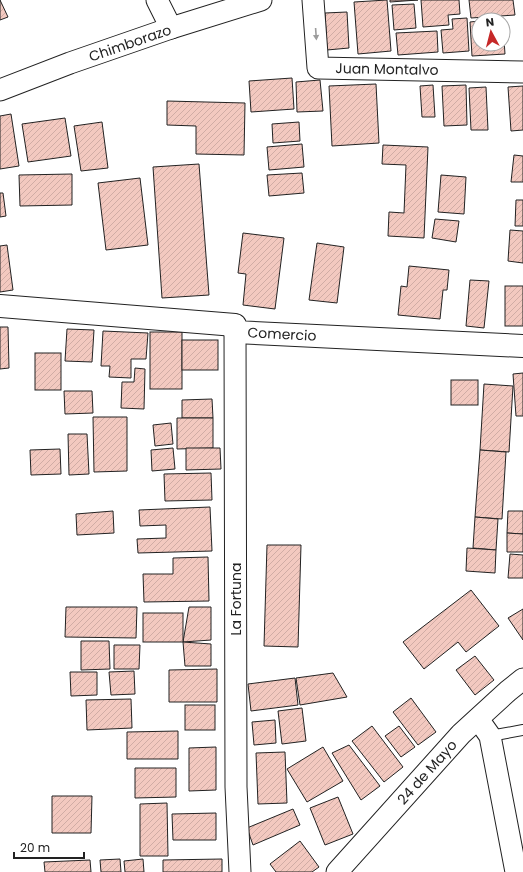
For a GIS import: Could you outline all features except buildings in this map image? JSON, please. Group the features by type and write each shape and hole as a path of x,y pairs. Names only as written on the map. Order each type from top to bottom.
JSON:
{"street":[{"path":"157,0 171,28"},
{"name":"Chimborazo","path":"0,90 70,63 171,28 261,0"},
{"name":"Juan Montalvo","path":"313,0 318,68 523,72"},
{"name":"Comercio","path":"0,306 236,328 523,346"},
{"name":"La Fortuna","path":"236,328 236,787 240,872"},
{"name":"24 de Mayo","path":"337,872 461,734 523,679"},
{"path":"478,719 490,736 516,872"}],"lane":[{"path":"490,736 523,730"}]}
